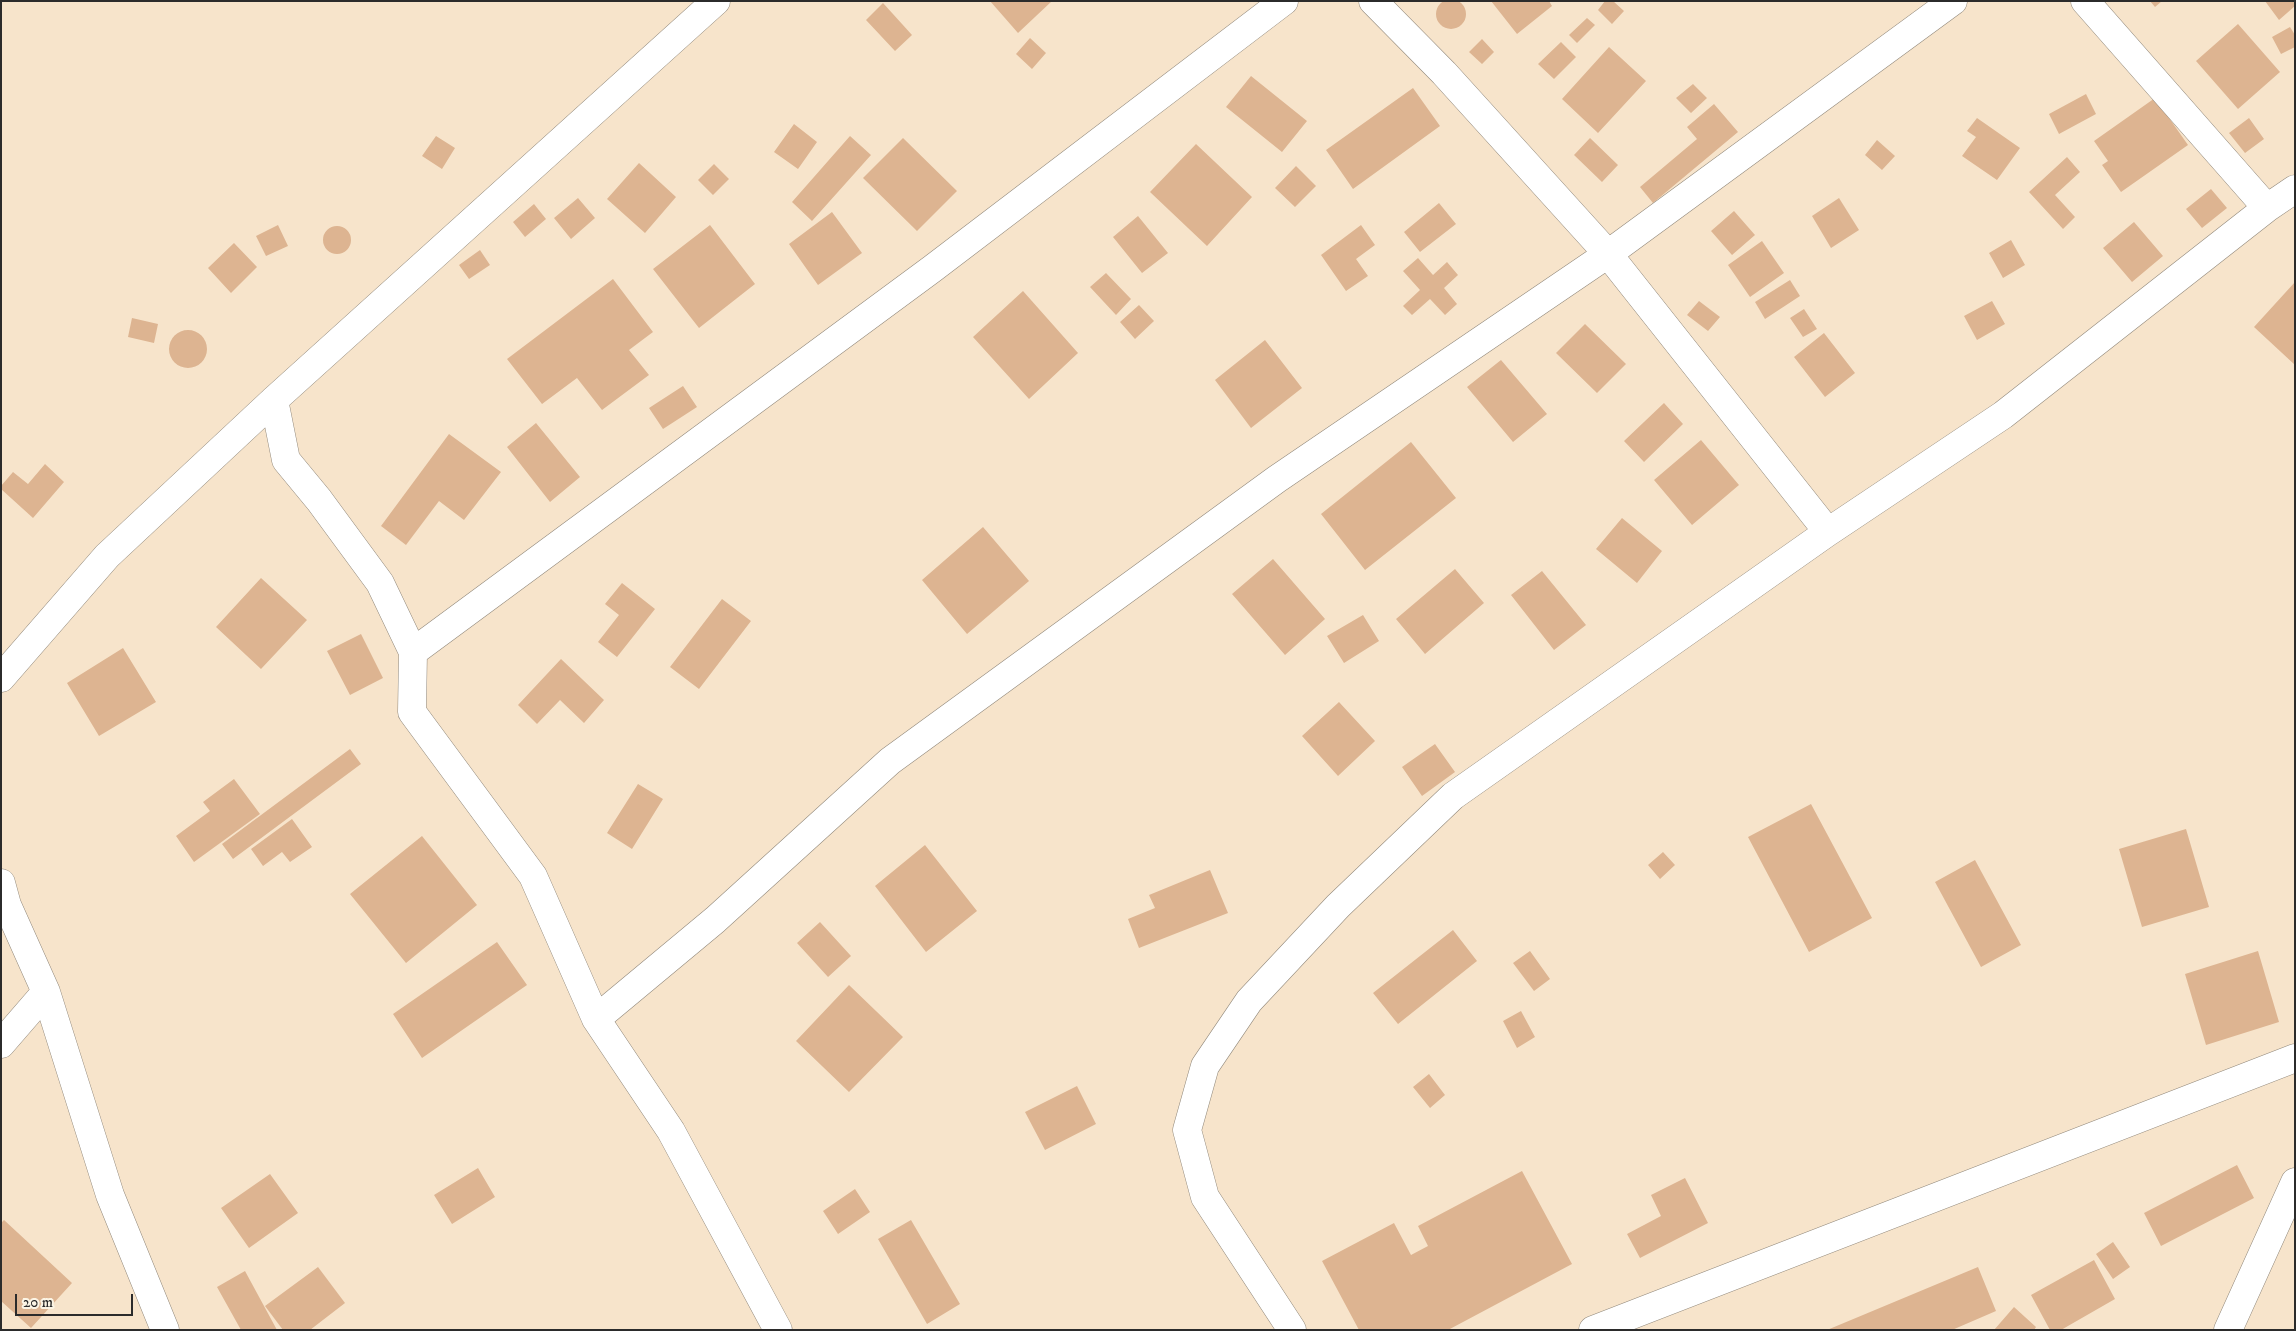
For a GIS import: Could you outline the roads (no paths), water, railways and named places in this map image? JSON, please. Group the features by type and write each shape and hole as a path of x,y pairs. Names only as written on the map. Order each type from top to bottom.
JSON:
{"street":[{"path":"1,678 106,556 274,400 716,1"},
{"path":"413,652 924,275 1284,1"},
{"path":"1373,1 1444,73 1608,254 1828,532"},
{"path":"596,1018 714,920 890,761 1277,479 1608,254 1953,1"},
{"path":"2084,1 2267,208"},
{"path":"1292,1330 1205,1197 1187,1130 1205,1066 1249,1002 1338,906 1453,796 1828,532 2003,415 2267,208 2295,189"},
{"path":"274,400 286,460 319,500 380,584 413,652 412,712 533,876 596,1018 671,1131 778,1330"},
{"path":"1,883 6,905 46,992 110,1195 165,1330"},
{"path":"1,1044 46,992"},
{"path":"1593,1330 2295,1058"},
{"path":"2228,1330 2295,1182"}]}
